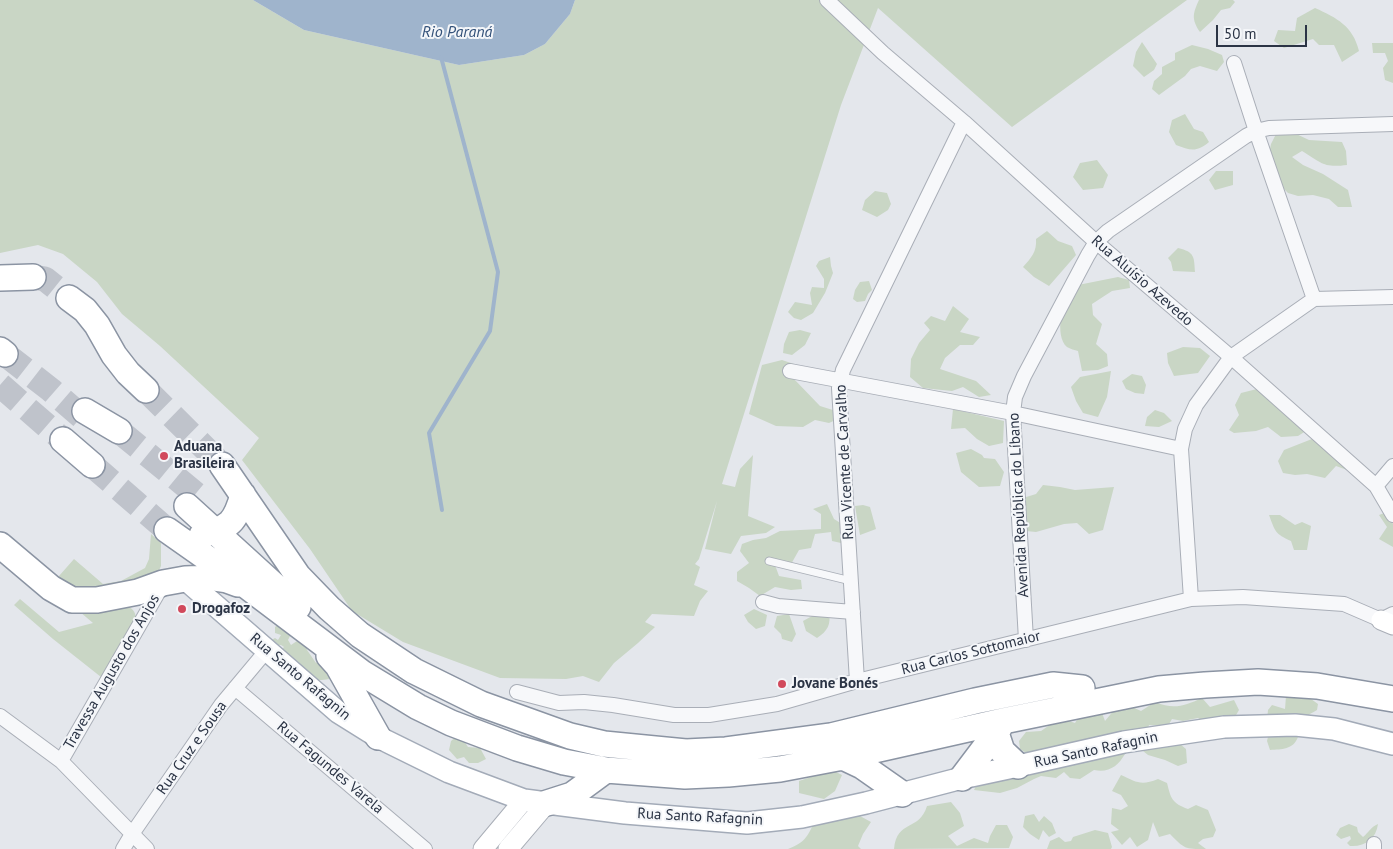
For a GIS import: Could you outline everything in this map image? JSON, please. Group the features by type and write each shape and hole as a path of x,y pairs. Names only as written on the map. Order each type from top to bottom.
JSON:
{"highway":[{"path":"0,278 33,277"},
{"path":"69,298 84,310 96,325 114,355 128,373 146,390"},
{"path":"83,414 115,436"},
{"path":"63,440 92,465"},
{"path":"222,465 298,576 329,608 360,635 414,670 481,704 570,736 604,744 686,752 726,750 831,736 1053,684 1082,688"},
{"path":"243,494 238,513 223,528 194,537 171,533 248,587 384,675 443,708 479,724 568,752 642,762 726,763 834,746 1082,688 1158,674 1252,665 1291,667 1366,676 1393,684"},
{"path":"192,500 223,528 262,558 315,630 338,666 378,737"},
{"path":"0,545 51,588 72,600 98,600 138,592 174,581 213,578 227,580 248,587"},
{"path":"315,630 362,673 418,707 451,723 517,748 564,762 606,770 685,776 780,769 999,727 1158,689 1258,682 1317,686 1393,699"},
{"path":"999,727 1002,751 1018,766"},
{"path":"962,778 999,727"},
{"path":"843,757 862,766 902,794"},
{"path":"536,801 572,796 606,770"}],"main road":[{"name":"Rua Santo Rafagnin","path":"174,581 267,650 338,712 378,737 449,772 536,801 626,813 747,822 802,817 962,778 1124,742 1224,727 1295,725 1334,729 1393,744"},
{"path":"483,849 536,801"},
{"path":"508,849 536,801"}],"street":[{"name":"Rua Aluísio Azevedo","path":"827,0 883,53 964,122 1096,242 1231,357 1376,486 1393,516"},
{"path":"1234,63 1314,299"},
{"name":"Rua Vicente de Carvalho","path":"857,681 840,381 847,361 964,122"},
{"name":"Avenida República do Líbano","path":"1026,640 1013,413 1015,397 1024,376 1096,242 1108,231 1256,131 1269,128 1393,124"},
{"path":"1191,599 1181,449 1185,429 1196,405 1231,357 1314,299 1393,297"},
{"path":"790,371 1013,413 1181,449"},
{"path":"1376,486 1393,466"},
{"name":"Travessa Augusto dos Anjos","path":"61,761 174,581"},
{"name":"Rua Carlos Sottomaior","path":"517,692 558,703 594,703 674,715 709,715 777,704 857,681 1191,599 1243,596 1344,604 1389,620"},
{"path":"762,602 778,606 853,612"},
{"name":"Rua Cruz e Sousa","path":"123,849 221,705 267,650"},
{"name":"Rua Fagundes Varela","path":"235,688 426,849"},
{"path":"0,716 61,761 148,849"}],"lane":[{"path":"769,562 851,581"}],"green space":[{"path":"0,0 253,0 304,30 459,65 524,55 545,44 570,14 575,0 1187,0 1012,127 878,8 841,105 722,484 735,487 740,469 753,455 748,516 775,527 766,533 741,536 731,554 705,549 717,501 699,559 695,564 700,567 694,585 708,591 700,601 694,616 652,614 645,622 655,627 614,663 599,682 583,676 566,679 500,678 403,642 352,611 310,549 242,460 259,438 160,346 122,314 97,282 63,254 38,245 0,253"},
{"path":"1199,0 1233,0 1235,2 1230,8 1221,10 1200,32 1195,23 1194,16"},
{"path":"1315,8 1343,24 1353,35 1359,51 1342,62 1334,45 1319,45 1313,39 1284,48 1274,41 1278,30 1295,31 1297,18"},
{"path":"1142,42 1157,64 1154,70 1144,77 1133,66 1136,52"},
{"path":"1372,43 1393,43 1393,83 1385,80 1383,68 1388,61 1385,53 1373,53"},
{"path":"1192,45 1222,55 1224,62 1217,71 1200,66 1191,69 1185,76 1159,95 1152,89 1154,81 1162,74 1162,67 1175,60 1175,53"},
{"path":"1185,114 1194,129 1203,132 1209,142 1200,148 1193,150 1176,145 1169,132 1172,120"},
{"path":"1278,130 1290,131 1309,140 1342,142 1346,151 1347,165 1327,165 1302,151 1292,157 1348,190 1352,207 1338,207 1329,199 1313,195 1298,196 1288,193 1272,177 1269,154 1271,144"},
{"path":"1097,160 1108,175 1103,188 1083,190 1073,177 1080,163"},
{"path":"1216,171 1233,171 1233,185 1215,190 1209,180"},
{"path":"875,191 887,193 891,204 888,210 877,217 862,210 865,200"},
{"path":"1047,231 1058,241 1072,246 1076,255 1049,286 1034,277 1023,267 1031,258 1036,239"},
{"path":"1178,248 1191,253 1195,272 1173,271 1168,258"},
{"path":"830,257 833,273 825,293 813,313 801,320 794,318 788,312 795,302 812,305 810,293 812,287 824,288 824,279 816,266 819,261"},
{"path":"1118,277 1129,280 1130,288 1112,291 1092,304 1093,315 1102,324 1096,344 1107,354 1108,366 1098,370 1082,371 1078,351 1067,347 1061,335 1061,318 1068,287"},
{"path":"869,281 872,290 865,301 857,302 853,299 855,290 860,282"},
{"path":"953,306 969,319 960,332 980,337 973,345 960,345 945,358 940,369 976,381 991,395 979,397 963,387 952,391 923,388 910,377 911,359 919,343 930,330 924,323 931,316 945,321"},
{"path":"800,330 811,333 805,345 792,355 783,353 784,344 789,332"},
{"path":"1183,347 1200,348 1210,356 1198,373 1174,376 1168,363 1167,353"},
{"path":"782,360 797,365 794,379 820,406 836,411 838,419 829,423 815,420 803,427 776,426 749,414 762,365"},
{"path":"1111,371 1107,397 1098,417 1083,413 1071,387 1080,377"},
{"path":"1132,374 1142,376 1146,385 1144,394 1126,389 1122,381"},
{"path":"1257,389 1309,429 1298,436 1281,437 1268,427 1256,431 1234,433 1229,430 1239,415 1235,405 1241,393"},
{"path":"953,409 1004,421 1003,443 989,446 977,439 965,428 951,429"},
{"path":"1155,410 1164,413 1172,421 1159,427 1145,426 1147,417"},
{"path":"1317,437 1350,471 1336,466 1325,478 1307,474 1283,473 1278,461 1284,450"},
{"path":"971,449 984,458 995,459 1004,472 1000,486 979,487 961,472 956,453"},
{"path":"1043,485 1075,490 1114,487 1103,530 1089,534 1077,523 1064,524 1036,532 1026,531 1023,498 1036,494"},
{"path":"827,504 834,519 842,524 848,535 841,543 832,541 831,532 815,534 811,548 799,550 790,566 775,565 779,576 801,580 802,589 791,590 775,587 760,596 737,581 737,572 749,563 740,551 742,544 766,538 780,531 821,529 821,514 813,509"},
{"path":"863,505 870,507 876,529 860,535 855,506"},
{"path":"1387,512 1393,524 1393,547 1379,539 1387,527 1379,515"},
{"path":"1269,515 1280,515 1295,525 1302,522 1311,526 1307,550 1294,550 1291,541 1276,531"},
{"path":"151,534 161,543 161,566 156,577 103,595 60,584 59,576 74,559 103,584 121,581 145,568 149,559"},
{"path":"20,599 59,632 93,623 80,612 127,606 134,612 136,621 101,677 14,605"},
{"path":"754,609 767,615 765,626 756,629 748,622 744,615"},
{"path":"829,612 830,620 828,627 821,635 817,638 806,631 803,621 814,615"},
{"path":"789,614 796,634 792,642 782,639 781,634 774,627 777,616"},
{"path":"280,623 291,634 288,640 291,645 297,641 305,643 307,650 316,663 319,661 331,673 329,679 319,680 308,677 297,668 296,660 292,663 280,651 284,647 268,642 275,638 278,640 281,635 275,633 275,627"},
{"path":"1286,696 1311,699 1318,704 1317,710 1300,718 1293,718 1283,714 1277,720 1267,720 1268,710 1272,705 1285,709"},
{"path":"1202,698 1210,707 1234,700 1239,710 1232,722 1211,725 1198,718 1183,721 1172,719 1168,726 1149,725 1147,732 1174,739 1186,749 1187,763 1178,766 1148,755 1128,739 1031,756 1020,749 1019,741 1026,732 1041,731 1060,718 1075,723 1080,715 1101,710 1105,721 1119,704 1141,711 1155,702 1168,706 1179,706"},
{"path":"1284,730 1298,737 1296,741 1290,747 1270,750 1267,741 1269,733"},
{"path":"457,736 468,747 480,748 486,759 478,763 469,763 464,757 457,759 449,750 451,741"},
{"path":"1114,747 1125,754 1116,765 1109,769 1094,770 1080,779 1070,778 1064,772 1056,778 1041,776 1017,788 1000,793 974,790 977,784"},
{"path":"832,770 842,775 835,791 824,799 799,793 799,781"},
{"path":"1121,775 1143,783 1158,779 1167,783 1171,797 1179,805 1188,809 1196,805 1208,810 1216,830 1213,837 1203,839 1198,843 1206,849 1185,847 1170,834 1159,837 1153,822 1148,840 1137,847 1130,837 1122,845 1111,832 1119,830 1111,824 1112,808 1121,810 1128,806 1121,795 1112,791"},
{"path":"951,802 960,813 964,826 948,836 957,846 974,838 988,843 996,825 1007,825 1013,837 1009,848 894,849 899,833 919,819 927,806"},
{"path":"849,810 871,822 858,846 861,849 788,849 803,841 812,827 803,815"},
{"path":"1034,814 1039,822 1044,816 1052,823 1056,833 1049,837 1043,830 1039,840 1030,834 1023,827 1025,816"},
{"path":"1349,824 1357,827 1358,832 1363,837 1378,824 1375,834 1369,841 1360,845 1350,846 1347,843 1351,839 1350,836 1341,839 1336,835 1340,828"},
{"path":"1095,830 1108,833 1111,849 1047,849 1050,841 1059,837 1065,842 1071,841 1073,837"}],"water":[{"name":"Rio Paraná","path":"253,0 575,0 570,14 545,44 524,55 459,65 304,30"}],"waterway":[{"path":"441,57 498,272 490,331 429,433 442,510"}],"tunnel":[{"path":"33,277 45,279 69,298"},
{"path":"5,354 82,417"},
{"path":"0,385 63,440"},
{"path":"146,390 222,465"},
{"path":"119,431 197,495"},
{"path":"92,465 167,530"}],"place":[{"name":"Aduana Brasileira","path":"164,456"},
{"name":"Drogafoz","path":"182,609"},
{"name":"Jovane Bonés","path":"782,684"}]}
